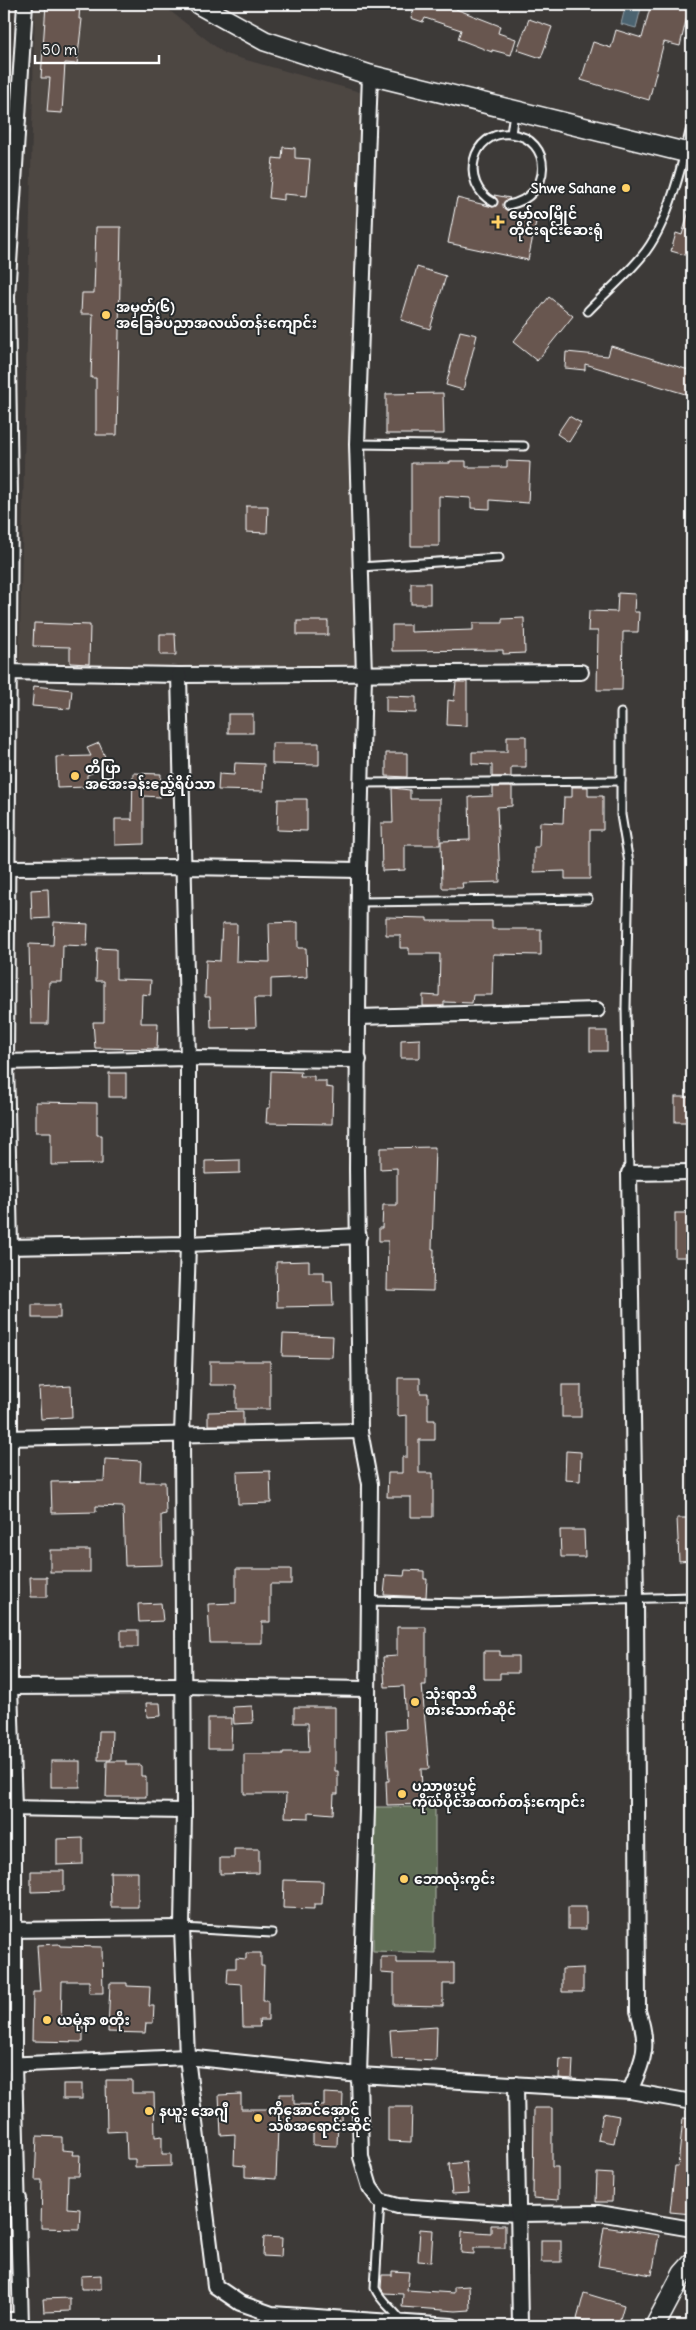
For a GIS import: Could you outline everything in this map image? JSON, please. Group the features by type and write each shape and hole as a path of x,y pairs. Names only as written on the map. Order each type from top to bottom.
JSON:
{"main road":[{"path":"198,4 264,42 370,75 689,153"},
{"path":"655,2326 683,2273 692,2263"}],"street":[{"path":"4,2320 21,2323 19,2199 9,2064 5,1062 7,496 5,296 10,121 25,4"},
{"path":"370,75 357,444 364,675 359,870 360,1431 370,1484 366,1829 359,2075 361,2157 370,2187 380,2201 398,2206 518,2214 599,2213 692,2229"},
{"path":"6,672 179,676 581,672"},
{"path":"179,676 188,1058 188,1244 182,1436 184,1811 182,1928 186,2057 215,2286 240,2303 272,2314 452,2326"},
{"path":"5,868 183,867 359,870"},
{"path":"359,1017 597,1010"},
{"path":"5,1062 188,1058 358,1060"},
{"path":"630,2091 644,2056 645,2032 638,2011 636,1599 629,1172 692,1172"},
{"path":"7,1247 188,1244 359,1236"},
{"path":"7,1438 360,1431"},
{"path":"7,1687 183,1686 367,1689"},
{"path":"9,1808 184,1811"},
{"path":"9,1930 182,1928"},
{"path":"9,2064 186,2057 359,2075 630,2091 692,2102"},
{"path":"516,2084 520,2326"},
{"path":"4,2199 19,2199"}],"lane":[{"path":"511,134 514,111"},
{"path":"588,311 643,255 652,241 689,153 692,123"},
{"path":"493,202 479,191 474,181 472,169 474,158 479,148 488,140 499,135 511,134 522,137 532,143 541,159 543,176 538,188 531,197 521,203 508,205"},
{"path":"357,444 524,446"},
{"path":"360,567 499,558"},
{"path":"621,713 621,815 630,863 626,1008 629,1172"},
{"path":"362,782 621,781"},
{"path":"360,902 588,899"},
{"path":"369,1601 467,1603 692,1597"},
{"path":"182,1928 272,1933"},
{"path":"380,2201 375,2288 380,2299 402,2322"}],"shaded area":[{"path":"35,4 161,4 225,54 360,92 355,670 19,677"}],"green space":[{"name":"ဘောလုံးကွင်း","path":"373,1807 435,1807 435,1953 373,1951"}],"water":[{"path":"626,4 642,4 636,28 621,24"}],"building":[{"path":"46,4 80,4 79,19 82,19 77,64 65,63 62,113 47,112 50,78 41,78"},
{"path":"416,4 458,4 456,9 500,26 498,33 516,39 511,55 492,50 492,52 458,39 461,30 425,18 423,22 411,18"},
{"path":"651,4 690,4 680,46 664,42 649,100 581,80 593,42 611,48 616,30 642,38"},
{"path":"529,19 552,27 541,58 517,50"},
{"path":"283,147 295,148 295,158 310,159 307,196 284,194 284,200 269,198 273,158 282,159"},
{"path":"494,195 510,198 503,204 506,210 537,217 528,260 448,243 457,198 493,207 498,202"},
{"path":"689,211 692,211 692,257 671,251 676,233 682,235"},
{"path":"96,227 121,227 117,435 96,435 96,378 91,378 93,314 81,314 82,293 94,293"},
{"path":"417,267 446,276 430,329 401,320"},
{"path":"549,297 573,316 537,361 513,342"},
{"path":"460,331 477,335 463,390 446,385"},
{"path":"611,346 692,371 692,396 585,364 585,370 565,368 566,352 608,356"},
{"path":"443,393 444,434 386,434 386,394"},
{"path":"569,416 581,423 569,442 557,434"},
{"path":"450,461 466,461 466,467 507,467 507,461 530,462 528,503 490,500 490,509 471,508 471,498 439,496 439,546 411,546 411,463 450,463"},
{"path":"246,506 268,506 267,533 246,532"},
{"path":"411,583 430,583 430,604 411,604"},
{"path":"618,593 635,594 634,612 639,612 638,632 623,632 622,690 597,690 598,631 588,631 589,611 617,612"},
{"path":"524,618 525,653 503,654 503,650 392,651 392,625 411,625 411,632 473,630 473,623 502,623 502,619"},
{"path":"297,621 328,621 328,635 297,635"},
{"path":"34,623 90,625 89,664 70,663 70,647 33,646"},
{"path":"160,634 175,634 176,655 160,655"},
{"path":"456,682 467,682 467,726 447,725 448,700 454,701"},
{"path":"34,686 72,690 70,709 32,706"},
{"path":"386,696 416,697 416,713 386,712"},
{"path":"228,714 253,714 253,733 228,733"},
{"path":"507,736 526,736 526,767 511,767 511,777 492,777 492,765 472,764 472,752 507,752"},
{"path":"99,743 109,766 87,775 87,787 57,788 56,757 91,756 87,748"},
{"path":"272,743 319,743 319,765 272,764"},
{"path":"386,753 407,753 407,777 386,776"},
{"path":"235,763 264,764 263,791 218,790 219,774 234,775"},
{"path":"133,773 161,774 160,797 144,796 144,844 115,845 115,819 131,819 132,821"},
{"path":"493,787 512,787 512,806 497,807 500,882 462,883 463,888 442,888 441,841 470,840 469,797 493,796"},
{"path":"572,787 588,787 588,796 603,796 603,830 590,830 590,879 565,879 565,871 534,872 534,847 539,847 540,822 563,823 564,797 572,797"},
{"path":"392,788 410,790 410,799 440,799 440,845 405,845 405,870 382,871 381,823 393,823"},
{"path":"278,799 307,799 307,831 277,830"},
{"path":"48,889 49,918 32,919 31,890"},
{"path":"386,917 427,918 427,921 492,921 492,929 541,929 541,955 493,954 492,995 473,995 472,1003 444,1002 444,1006 423,1006 423,995 439,996 440,954 409,954 409,948 400,948 400,935 386,935"},
{"path":"54,922 88,924 87,946 63,945 62,982 49,982 48,1024 31,1024 29,944 53,945"},
{"path":"298,922 298,948 306,948 307,977 271,979 271,998 255,998 256,1027 211,1028 210,997 205,997 206,960 220,961 222,924 237,924 236,961 270,962 269,923"},
{"path":"97,948 116,949 116,979 151,980 150,995 142,994 141,1023 158,1023 157,1049 95,1048 93,1022 104,1022 104,981 96,981"},
{"path":"590,1031 607,1031 607,1051 590,1051"},
{"path":"420,1039 420,1058 401,1058 401,1040"},
{"path":"271,1071 301,1072 300,1076 314,1076 314,1081 326,1081 326,1087 333,1088 332,1124 266,1123 267,1108 270,1108"},
{"path":"109,1073 126,1073 126,1097 109,1097"},
{"path":"675,1097 692,1097 692,1122 675,1122"},
{"path":"36,1102 97,1103 97,1135 102,1135 102,1164 51,1165 51,1132 36,1132"},
{"path":"435,1147 432,1249 434,1249 433,1291 387,1290 388,1241 379,1241 379,1228 382,1228 383,1205 397,1205 397,1168 380,1169 380,1148"},
{"path":"240,1160 240,1173 205,1174 205,1161"},
{"path":"675,1213 692,1213 692,1257 675,1257"},
{"path":"309,1261 309,1272 324,1272 324,1281 332,1281 333,1306 277,1307 276,1262"},
{"path":"32,1305 60,1305 60,1318 32,1318"},
{"path":"283,1334 333,1336 332,1357 282,1356"},
{"path":"210,1361 270,1361 270,1409 236,1409 236,1385 210,1385"},
{"path":"398,1378 420,1378 420,1393 428,1393 428,1420 435,1420 435,1440 419,1440 419,1473 433,1473 433,1517 411,1517 411,1497 387,1497 388,1473 402,1473 402,1457 407,1457 407,1415 398,1416"},
{"path":"562,1385 581,1385 581,1417 562,1417"},
{"path":"71,1386 72,1417 41,1419 39,1388"},
{"path":"243,1411 243,1425 208,1425 208,1412"},
{"path":"566,1451 581,1452 580,1481 565,1480"},
{"path":"105,1459 141,1461 140,1482 165,1482 166,1514 161,1515 162,1565 125,1566 123,1507 96,1506 96,1512 52,1513 51,1482 104,1481"},
{"path":"270,1471 271,1503 238,1504 237,1472"},
{"path":"677,1518 692,1518 692,1560 679,1561"},
{"path":"560,1530 584,1530 585,1557 561,1557"},
{"path":"50,1550 90,1550 90,1572 50,1572"},
{"path":"236,1569 291,1569 291,1584 270,1584 270,1622 262,1622 262,1643 210,1643 208,1604 236,1603"},
{"path":"405,1570 424,1571 424,1579 427,1579 426,1597 384,1595 386,1575 404,1576"},
{"path":"30,1577 47,1577 47,1597 31,1597"},
{"path":"161,1603 163,1621 139,1622 138,1604"},
{"path":"397,1627 426,1627 426,1685 422,1685 429,1769 421,1769 423,1804 387,1805 386,1781 389,1781 386,1731 406,1729 404,1686 385,1687 383,1657 397,1656"},
{"path":"121,1630 138,1630 138,1647 121,1647"},
{"path":"484,1651 500,1651 500,1656 518,1656 518,1673 500,1673 500,1679 484,1679"},
{"path":"146,1703 160,1703 161,1716 147,1717"},
{"path":"252,1706 253,1723 234,1724 233,1707"},
{"path":"294,1707 335,1707 335,1771 338,1771 338,1794 334,1794 333,1814 309,1812 309,1818 285,1817 286,1794 244,1794 244,1754 309,1752 308,1723 294,1723"},
{"path":"208,1718 232,1718 231,1749 208,1749"},
{"path":"99,1731 112,1731 111,1760 98,1760"},
{"path":"51,1761 80,1761 80,1787 51,1787"},
{"path":"107,1761 126,1761 126,1765 141,1765 141,1776 146,1776 146,1797 106,1797"},
{"path":"83,1838 83,1864 57,1865 57,1839"},
{"path":"234,1849 259,1849 259,1873 220,1874 220,1858 234,1858"},
{"path":"31,1871 64,1871 64,1891 31,1892"},
{"path":"110,1872 138,1872 138,1907 111,1907"},
{"path":"284,1880 323,1881 322,1904 314,1904 314,1909 283,1908"},
{"path":"568,1907 586,1907 586,1929 568,1929"},
{"path":"59,1944 60,1946 102,1947 103,1993 89,1993 89,1981 62,1981 61,2026 83,2026 83,2042 32,2041 33,1992 40,1992 37,1945"},
{"path":"246,1953 261,1953 261,1966 264,1966 263,2001 268,2001 268,2020 259,2020 260,2027 243,2027 242,1984 227,1983 228,1968 236,1968 236,1958 246,1959"},
{"path":"381,1957 397,1957 397,1963 454,1963 454,1984 443,1984 443,2006 394,2005 394,1974 381,1973"},
{"path":"583,1968 583,1992 562,1992 562,1969"},
{"path":"110,1983 127,1983 127,1986 150,1987 149,2006 154,2006 153,2023 146,2023 145,2033 108,2032"},
{"path":"437,2027 436,2061 392,2059 390,2030"},
{"path":"560,2059 573,2060 572,2079 559,2078"},
{"path":"106,2080 132,2080 132,2093 154,2093 155,2137 162,2136 162,2154 171,2154 171,2166 135,2167 135,2159 127,2159 126,2131 107,2132"},
{"path":"63,2084 82,2084 82,2099 63,2099"},
{"path":"324,2093 343,2094 342,2121 338,2120 337,2146 313,2145 313,2128 278,2128 276,2179 245,2177 245,2166 234,2165 235,2134 221,2135 219,2095 241,2094 241,2109 279,2109 279,2094 294,2094 294,2104 324,2105"},
{"path":"388,2107 412,2107 411,2142 388,2141"},
{"path":"534,2108 552,2108 552,2167 558,2167 558,2200 533,2198"},
{"path":"603,2113 619,2116 614,2143 598,2140"},
{"path":"683,2118 692,2119 692,2214 670,2212 675,2166 678,2166"},
{"path":"37,2136 62,2137 62,2150 73,2151 72,2155 80,2155 79,2176 68,2176 67,2208 80,2209 79,2229 41,2228 42,2180 35,2180"},
{"path":"466,2162 469,2193 452,2194 449,2164"},
{"path":"597,2173 613,2174 612,2202 596,2202"},
{"path":"491,2225 505,2225 505,2248 474,2248 474,2254 461,2253 462,2231 491,2233"},
{"path":"604,2227 659,2235 652,2275 598,2266"},
{"path":"420,2229 433,2230 431,2262 418,2261"},
{"path":"264,2237 282,2238 281,2257 263,2256"},
{"path":"541,2240 561,2240 561,2262 541,2262"},
{"path":"392,2271 409,2272 407,2290 454,2293 454,2287 469,2286 470,2310 456,2311 402,2307 403,2294 384,2293 381,2288 382,2275 392,2275"},
{"path":"101,2275 101,2289 81,2289 81,2276"},
{"path":"584,2293 624,2305 618,2326 602,2326 577,2319"},
{"path":"70,2298 70,2311 44,2312 43,2299"}],"place":[{"name":"Shwe Sahane","path":"626,188"},
{"name":"မော်လမြိုင် တိုင်းရင်းဆေးရုံ","path":"498,222"},
{"name":"အမှတ်(၆) အခြေခံပညာအလယ်တန်းကျောင်း","path":"106,315"},
{"name":"တိပြာ အအေးခန်းဧည့်ရိပ်သာ","path":"75,776"},
{"name":"သုံးရာသီ စားသောက်ဆိုင်","path":"415,1702"},
{"name":"ပညာဖူးပွင့် ကိုယ်ပိုင်အထက်တန်းကျောင်း","path":"402,1794"},
{"name":"ဘောလုံးကွင်း","path":"404,1879"},
{"name":"ယမုံနာ စတိုး","path":"47,2020"},
{"name":"နယူး အေဂျီ","path":"149,2111"},
{"name":"ကိုအောင်အောင် သစ်အရောင်းဆိုင်","path":"258,2118"}]}
